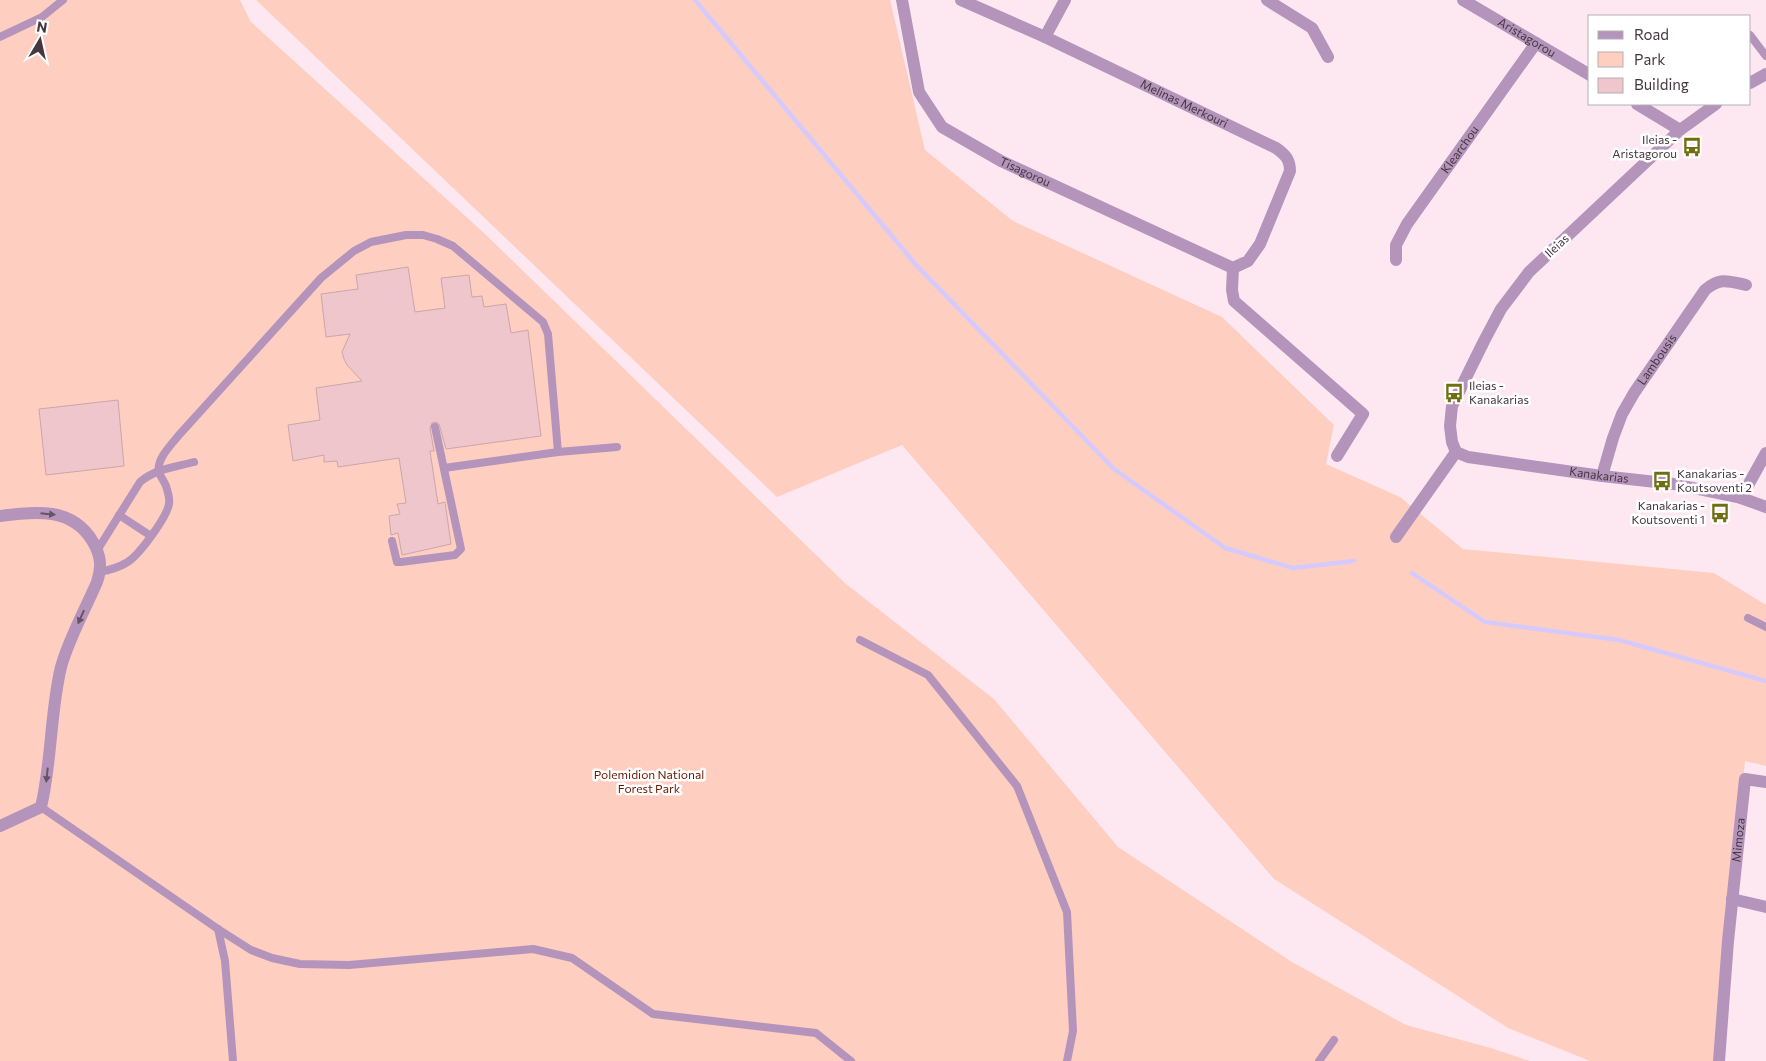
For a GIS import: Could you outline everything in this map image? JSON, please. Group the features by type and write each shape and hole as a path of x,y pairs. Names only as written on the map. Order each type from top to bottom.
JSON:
{"street":[{"name":"Tisagorou","path":"902,0 919,92 942,127 1001,161 1233,268"},
{"name":"Melinas Merkouri","path":"961,0 1045,37 1267,144 1285,155 1290,163 1290,171 1260,244 1248,261 1233,268"},
{"path":"1045,37 1065,0"},
{"path":"1267,0 1312,28 1328,57"},
{"name":"Aristagorou","path":"1463,0 1588,74"},
{"name":"Klearchou","path":"1396,260 1396,245 1407,224 1536,43"},
{"path":"1751,82 1766,74"},
{"path":"1639,105 1680,130"},
{"name":"Ileias","path":"1456,452 1452,442 1450,426 1452,406 1501,309 1529,272 1680,130 1715,105"},
{"path":"1233,268 1232,290 1234,301 1363,414 1337,456"},
{"name":"Lambousis","path":"1602,476 1622,414 1634,393 1705,290 1714,282 1721,280 1746,285"},
{"path":"1396,537 1456,452"},
{"name":"Kanakarias","path":"1456,452 1468,457 1674,484 1741,498 1766,507"},
{"path":"1741,498 1766,453"},
{"path":"0,516 39,512 57,514 74,520 85,529 98,550 101,562 100,572 61,666 45,792 41,807 0,826"},
{"name":"Mimoza","path":"1719,1061 1732,899 1745,779 1766,782"},
{"path":"1732,899 1766,907"}],"lane":[{"path":"0,37 42,17 63,0"},
{"path":"1751,36 1766,56"},
{"path":"100,572 126,563 140,551 167,512 169,493 158,471 163,456 179,435 330,269 354,251 371,242 406,235 423,235 437,238 453,246 543,322 548,334 558,452"},
{"path":"392,541 397,562 456,555 461,549 435,427"},
{"path":"444,468 558,452 617,447"},
{"path":"98,550 140,482 158,471 194,462"},
{"path":"119,515 150,536"},
{"path":"1748,618 1766,626"},
{"path":"860,640 928,676 1017,786 1067,912 1073,1031 1067,1061"},
{"path":"41,807 218,929 251,950 272,958 300,964 349,965 533,949 572,958 652,1014 816,1033 851,1061"},
{"path":"218,929 225,961 233,1061"},
{"path":"1319,1061 1334,1040"}],"green space":[{"name":"Polemidion National Forest Park","path":"0,0 240,0 251,22 484,233 846,584 994,699 1118,847 1292,962 1406,1025 1491,1048 1530,1061 0,1061"},
{"path":"256,0 890,0 925,150 1013,221 1222,317 1334,425 1326,464 1400,497 1463,549 1714,573 1766,605 1766,766 1745,761 1715,1061 1590,1061 1508,1028 1274,879 902,445 777,497"}],"building":[{"path":"408,267 415,312 445,308 441,278 469,275 472,297 482,296 484,307 506,304 511,333 528,330 541,436 446,449 439,424 436,422 432,423 430,428 434,451 430,451 438,504 445,502 451,544 402,555 398,533 391,535 389,516 400,514 397,504 406,503 399,458 338,467 337,461 324,462 324,455 293,461 288,425 320,420 316,388 362,381 347,365 342,352 350,334 326,337 321,294 358,289 356,275"},
{"path":"118,400 124,466 46,475 39,409"}],"waterway":[{"path":"695,0 916,265 1114,469 1225,548 1293,568 1354,561"},
{"path":"1412,573 1485,622 1619,640 1766,681"}],"place":[{"name":"Ileias - Aristagorou","path":"1692,147"},
{"name":"Ileias - Kanakarias","path":"1454,393"},
{"name":"Kanakarias - Koutsoventi 2","path":"1662,481"},
{"name":"Kanakarias - Koutsoventi 1","path":"1720,513"}]}
